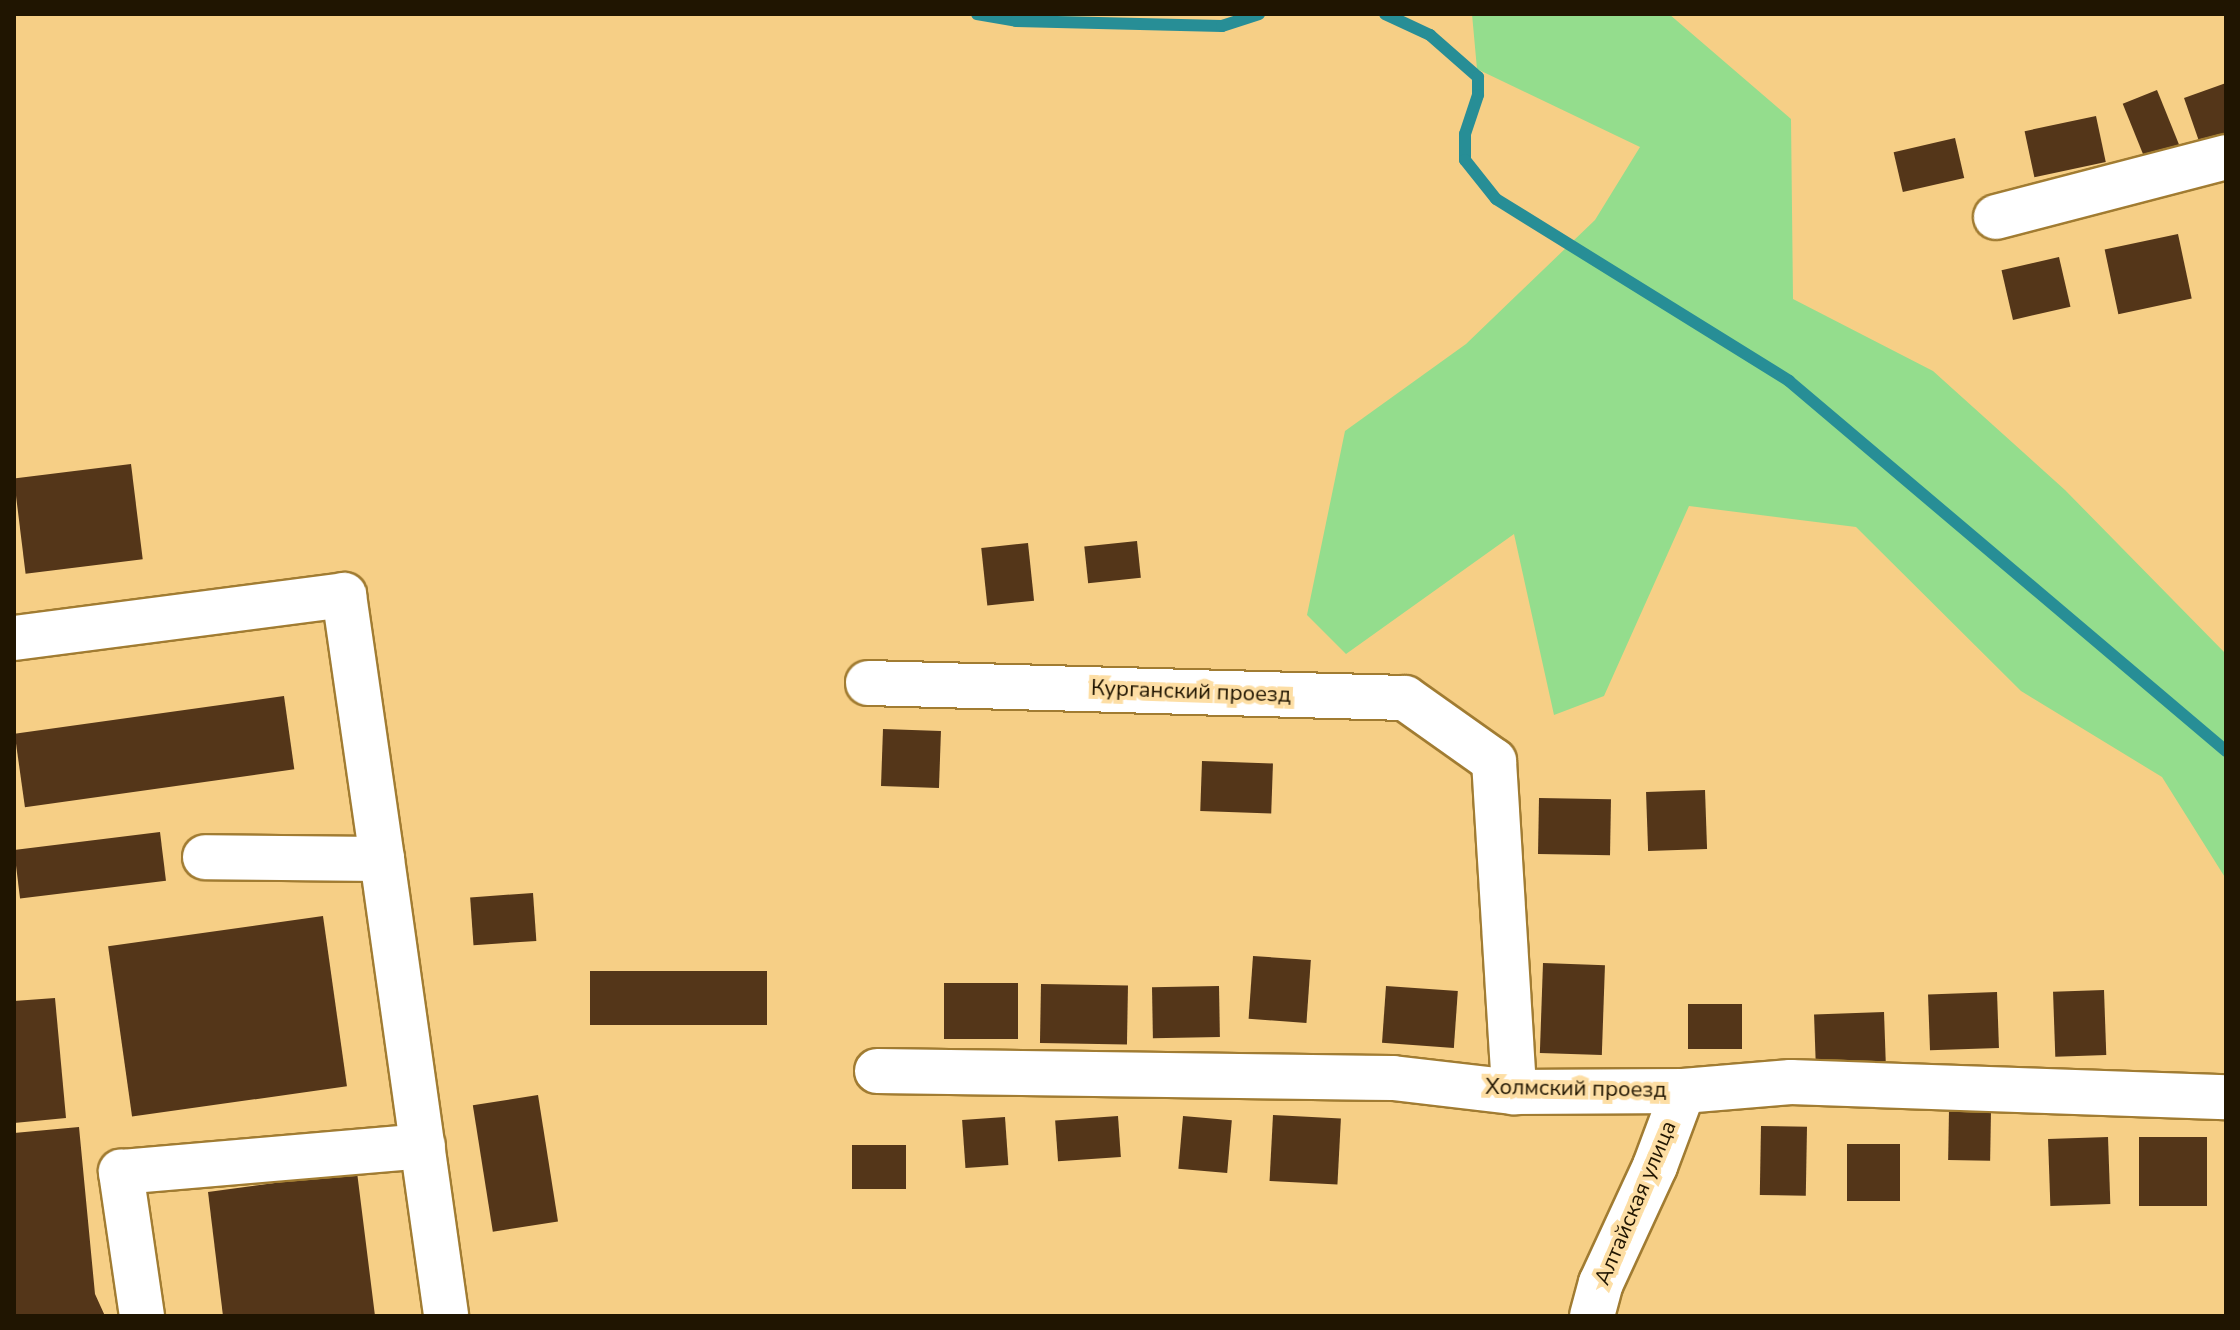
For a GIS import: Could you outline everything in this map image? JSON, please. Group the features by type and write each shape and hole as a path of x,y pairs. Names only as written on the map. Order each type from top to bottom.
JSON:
{"street":[{"path":"1996,217 2226,157"},
{"path":"14,638 344,595 446,1316"},
{"name":"Курганский проезд","path":"868,683 1405,698 1494,761 1514,1092"},
{"path":"205,857 382,859"},
{"name":"Холмский проезд","path":"877,1071 1393,1078 1514,1092 1683,1091 1791,1082 2226,1097"},
{"name":"Алтайская улица","path":"1592,1316 1601,1283 1655,1166 1683,1091"},
{"path":"142,1316 121,1172 423,1146"}],"green space":[{"path":"1472,14 1669,14 1791,119 1793,299 1933,371 2065,490 2226,654 2226,879 2162,777 2021,691 1856,527 1689,506 1604,696 1554,715 1514,534 1346,654 1307,615 1345,431 1466,344 1595,220 1640,147 1477,69"}],"building":[{"path":"2226,83 2226,135 2200,144 2184,98"},
{"path":"2157,90 2180,147 2146,161 2123,104"},
{"path":"2096,116 2106,162 2034,177 2025,131"},
{"path":"1955,138 1964,178 1903,192 1894,152"},
{"path":"2178,234 2192,299 2118,314 2105,250"},
{"path":"2059,257 2070,307 2013,320 2002,270"},
{"path":"131,464 143,559 26,574 14,478"},
{"path":"1137,541 1141,578 1088,583 1084,547"},
{"path":"1028,543 1034,601 987,606 981,548"},
{"path":"284,696 294,769 25,807 15,734"},
{"path":"883,729 941,731 939,788 881,786"},
{"path":"1202,761 1273,763 1271,813 1200,811"},
{"path":"1705,790 1707,849 1648,851 1646,792"},
{"path":"1539,798 1611,799 1610,855 1538,854"},
{"path":"160,832 166,881 20,899 14,850"},
{"path":"533,893 536,941 474,945 470,897"},
{"path":"323,916 347,1086 132,1117 108,946"},
{"path":"1253,956 1311,960 1306,1023 1249,1019"},
{"path":"1543,963 1605,965 1602,1055 1540,1053"},
{"path":"590,971 767,971 767,1025 590,1025"},
{"path":"944,983 1018,983 1018,1039 944,1039"},
{"path":"1041,984 1128,986 1127,1045 1040,1043"},
{"path":"1219,986 1220,1037 1153,1038 1152,987"},
{"path":"1386,986 1458,991 1454,1048 1382,1043"},
{"path":"2104,990 2106,1055 2055,1057 2053,992"},
{"path":"1997,992 1999,1048 1930,1050 1928,994"},
{"path":"55,998 66,1118 14,1123 14,1001"},
{"path":"1688,1004 1742,1004 1742,1049 1688,1049"},
{"path":"1884,1012 1886,1061 1816,1063 1814,1014"},
{"path":"538,1095 558,1221 493,1232 473,1105"},
{"path":"1949,1110 1991,1111 1990,1161 1948,1160"},
{"path":"1273,1115 1341,1119 1337,1184 1270,1181"},
{"path":"1118,1116 1121,1157 1058,1161 1055,1120"},
{"path":"1183,1116 1232,1120 1227,1173 1178,1169"},
{"path":"1005,1117 1008,1165 965,1168 962,1120"},
{"path":"1761,1126 1807,1127 1806,1196 1760,1195"},
{"path":"79,1127 95,1294 105,1316 14,1316 14,1133"},
{"path":"2108,1137 2110,1204 2050,1206 2048,1139"},
{"path":"2139,1137 2207,1137 2207,1206 2139,1206"},
{"path":"1847,1144 1900,1144 1900,1201 1847,1201"},
{"path":"852,1145 906,1145 906,1189 852,1189"},
{"path":"357,1172 375,1316 223,1316 208,1192"}],"waterway":[{"path":"977,14 1016,21 1222,26 1259,14"},
{"path":"1385,14 1430,35 1478,77 1478,95 1465,134 1465,160 1496,199 1789,381 2226,751"}]}
